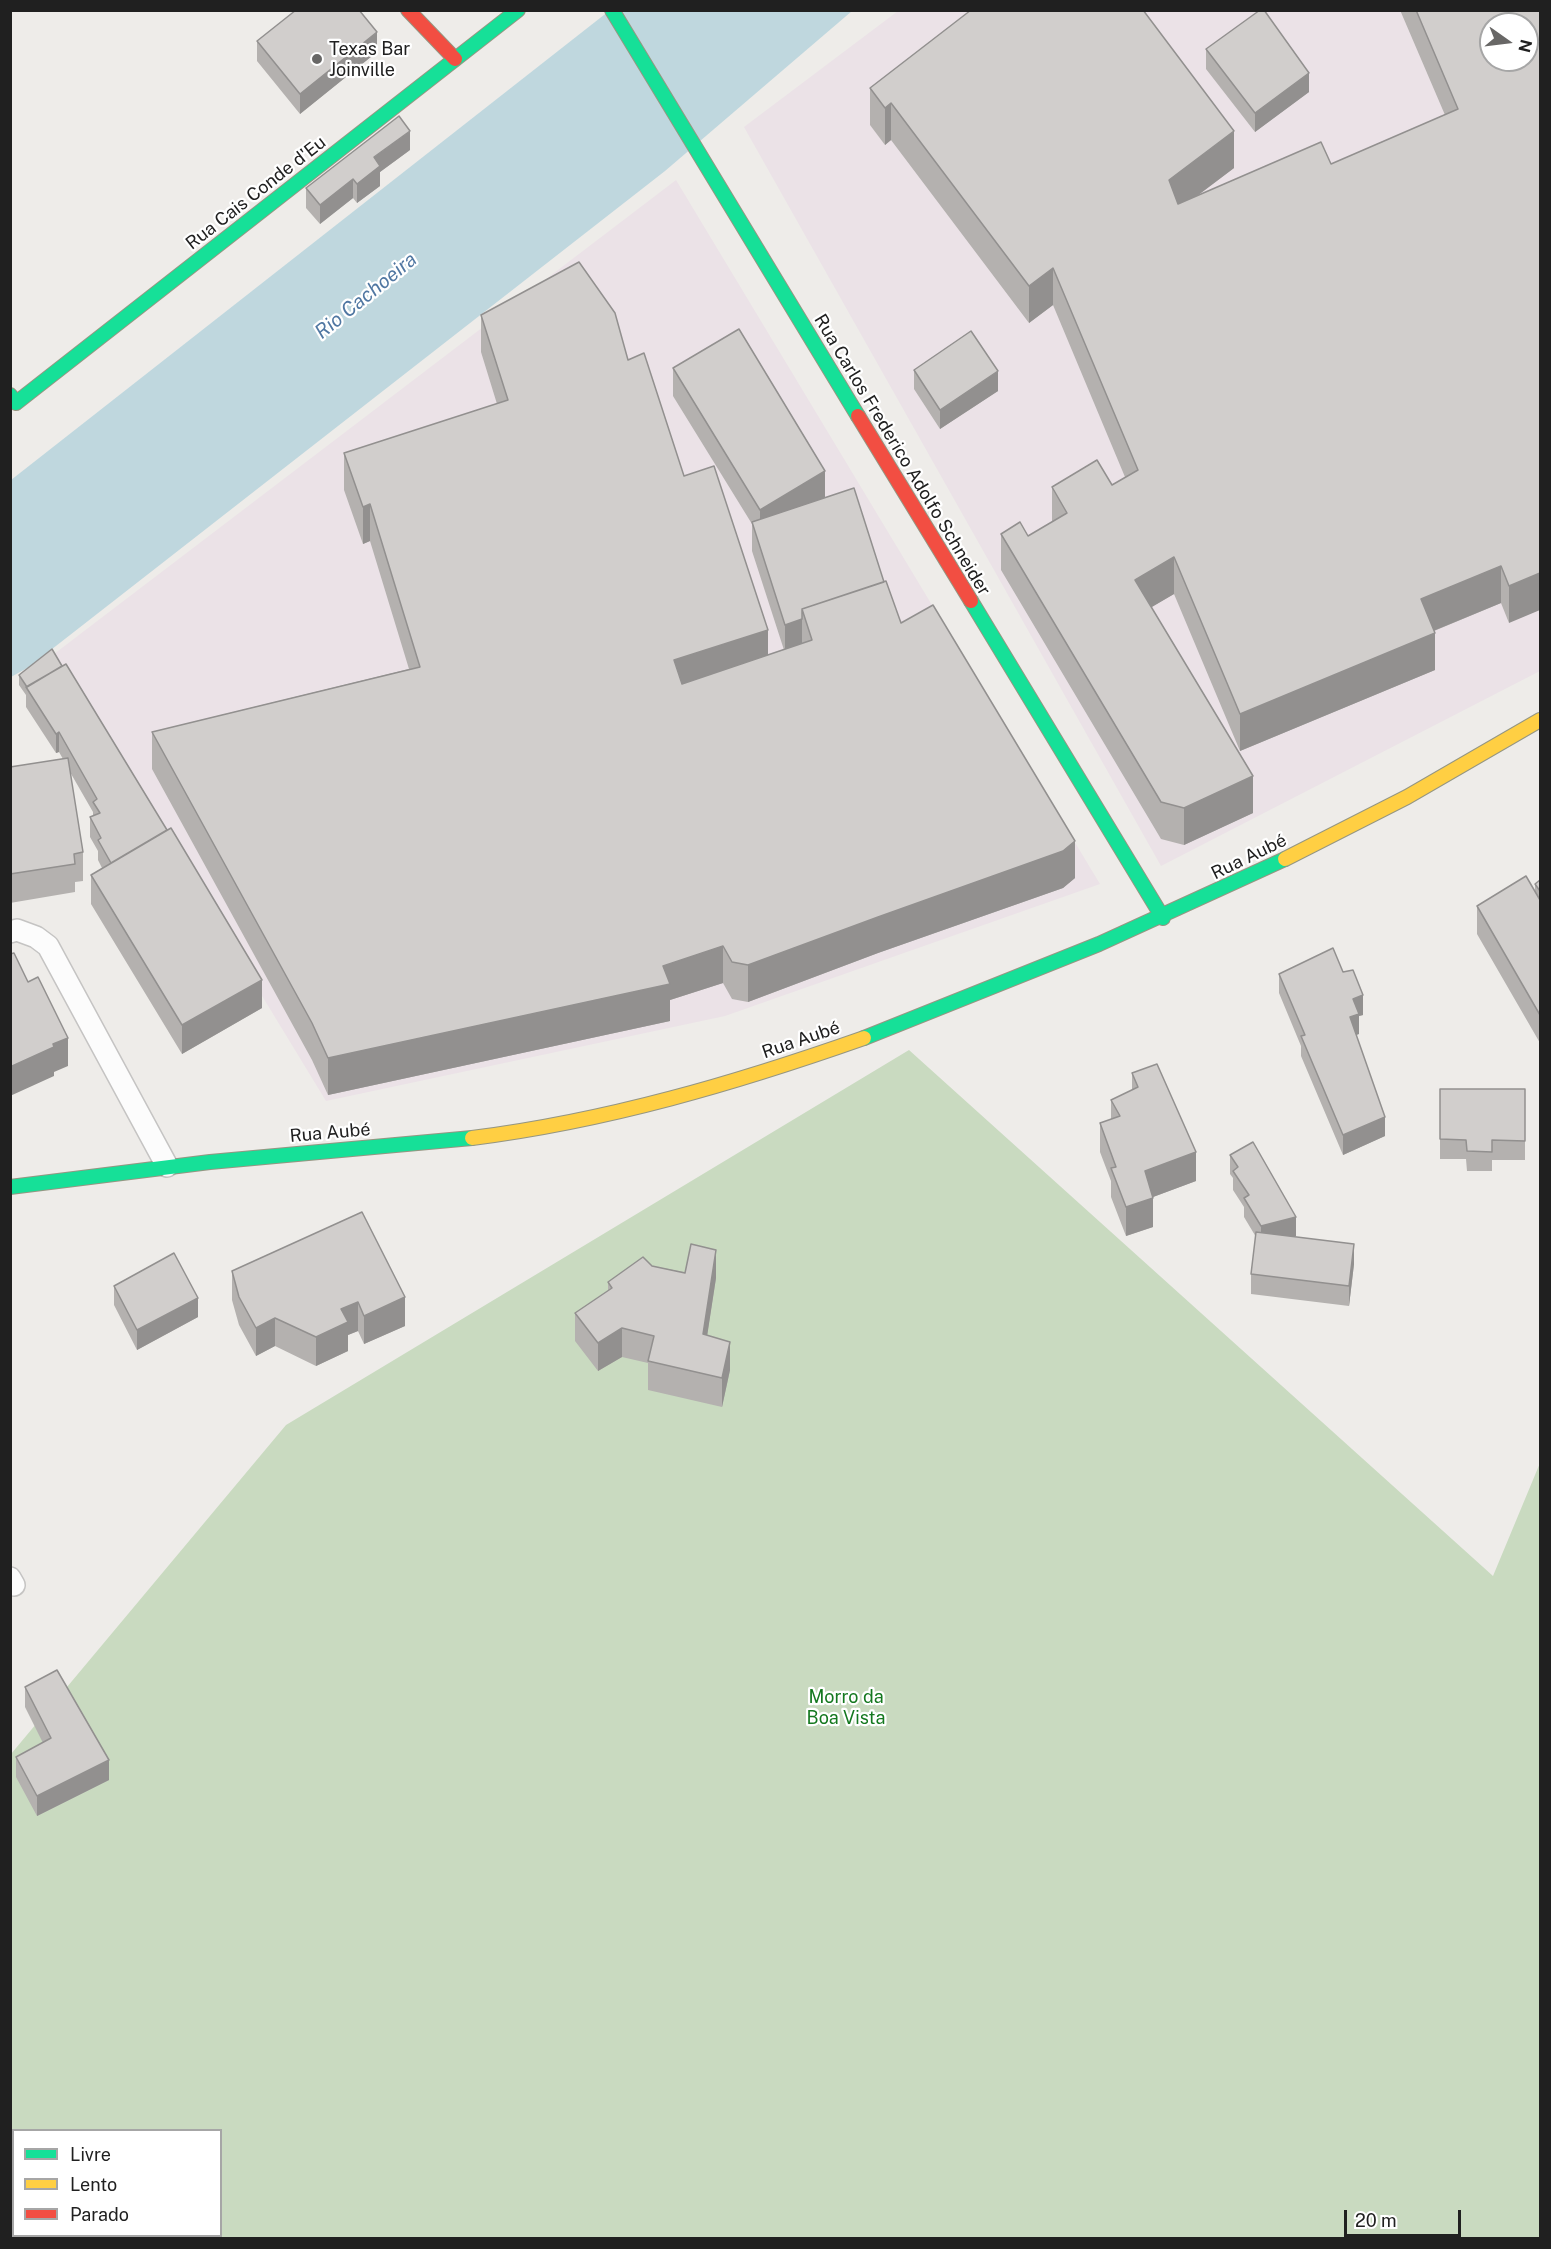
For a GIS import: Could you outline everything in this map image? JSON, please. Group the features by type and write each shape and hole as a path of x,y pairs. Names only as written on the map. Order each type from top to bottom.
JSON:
{"main road":[{"path":"408,10 455,59"},
{"name":"Rua Cais Conde d'Eu","path":"13,399 518,10"},
{"name":"Rua Carlos Frederico Adolfo Schneider","path":"612,10 1163,918"},
{"name":"Rua Aubé","path":"10,1187 167,1166 438,1142 534,1129 628,1111 724,1085 888,1029 973,997 1163,918 1334,836 1456,770 1540,720"}],"lane":[{"path":"10,932 17,930 36,937 48,946 167,1166"}],"shaded area":[{"path":"898,11 1540,11 1540,671 1161,866 744,127"},
{"path":"676,180 1100,884 725,1016 326,1101 54,654"}],"green space":[{"name":"Morro da Boa Vista","path":"909,1050 1493,1576 1540,1463 1540,2238 11,2238 11,1754 286,1425"}],"water":[{"name":"Rio Cachoeira","path":"609,11 852,11 665,171 29,667 11,677 11,480"}],"building":[{"path":"296,10 359,10 377,32 300,94 257,41"},
{"path":"971,10 1143,10 1234,131 1169,180 1178,204 1321,142 1331,164 1458,109 1416,10 1540,10 1540,573 1509,586 1501,566 1421,599 1435,633 1240,714 1174,557 1135,580 1253,776 1184,808 1161,802 1001,534 1020,522 1028,536 1067,513 1052,487 1097,460 1112,485 1138,470 1053,268 1029,286 891,103 885,108 870,88"},
{"path":"1260,10 1264,10 1309,73 1255,113 1206,49"},
{"path":"399,116 410,131 374,157 380,166 357,184 353,179 320,205 306,188"},
{"path":"579,262 615,313 628,360 644,353 684,476 714,466 768,630 674,660 682,684 812,640 802,609 886,581 901,623 933,605 1075,841 1063,851 748,965 732,962 723,946 663,966 670,984 328,1058 312,1023 152,732 420,667 370,504 363,507 344,453 508,400 481,315"},
{"path":"739,329 825,471 760,510 673,368"},
{"path":"971,331 998,371 940,410 914,370"},
{"path":"854,488 884,582 802,609 802,619 785,625 752,522"},
{"path":"52,649 62,666 27,687 19,675"},
{"path":"66,664 167,830 111,863 98,840 101,838 90,817 100,813 93,802 97,799 59,732 56,734 26,687"},
{"path":"68,758 83,852 74,854 75,864 10,874 10,767"},
{"path":"171,828 262,980 182,1025 91,875"},
{"path":"1526,876 1540,900 1540,1015 1477,906"},
{"path":"1540,880 1540,891 1535,884"},
{"path":"1333,948 1343,972 1353,970 1363,995 1353,999 1359,1014 1350,1017 1385,1117 1343,1135 1301,1036 1305,1035 1279,974"},
{"path":"14,953 28,982 38,977 68,1038 10,1067 10,954"},
{"path":"1157,1064 1196,1152 1145,1171 1153,1198 1126,1207 1111,1168 1116,1167 1100,1123 1120,1116 1111,1100 1138,1087 1132,1073"},
{"path":"1440,1089 1525,1089 1525,1141 1492,1140 1492,1152 1467,1151 1466,1140 1440,1139"},
{"path":"1253,1142 1296,1217 1261,1226 1244,1198 1249,1195 1233,1171 1238,1167 1230,1155"},
{"path":"362,1212 405,1297 364,1316 358,1302 341,1309 348,1322 316,1337 275,1318 256,1328 239,1297 232,1271"},
{"path":"1256,1232 1354,1244 1349,1286 1251,1274"},
{"path":"691,1244 716,1250 703,1334 730,1342 722,1378 648,1361 654,1336 622,1328 598,1343 575,1313 612,1288 608,1282 643,1257 652,1266 685,1273"},
{"path":"174,1253 198,1298 137,1330 114,1286"},
{"path":"57,1670 109,1760 37,1796 16,1757 51,1738 25,1687"}],"traffic: fast":[{"path":"10,395 16,403 518,10"},
{"path":"612,10 858,416"},
{"path":"971,601 1163,918"},
{"path":"864,1038 1099,944 1285,859"},
{"path":"10,1187 210,1162 472,1138"}],"traffic: slow":[{"path":"1285,859 1407,797 1540,720"},
{"path":"472,1138 522,1131 622,1111 719,1085 864,1038"}],"traffic: jam":[{"path":"408,10 455,59"},
{"path":"858,416 971,601"}],"place":[{"name":"Texas Bar Joinville","path":"317,59"}]}
